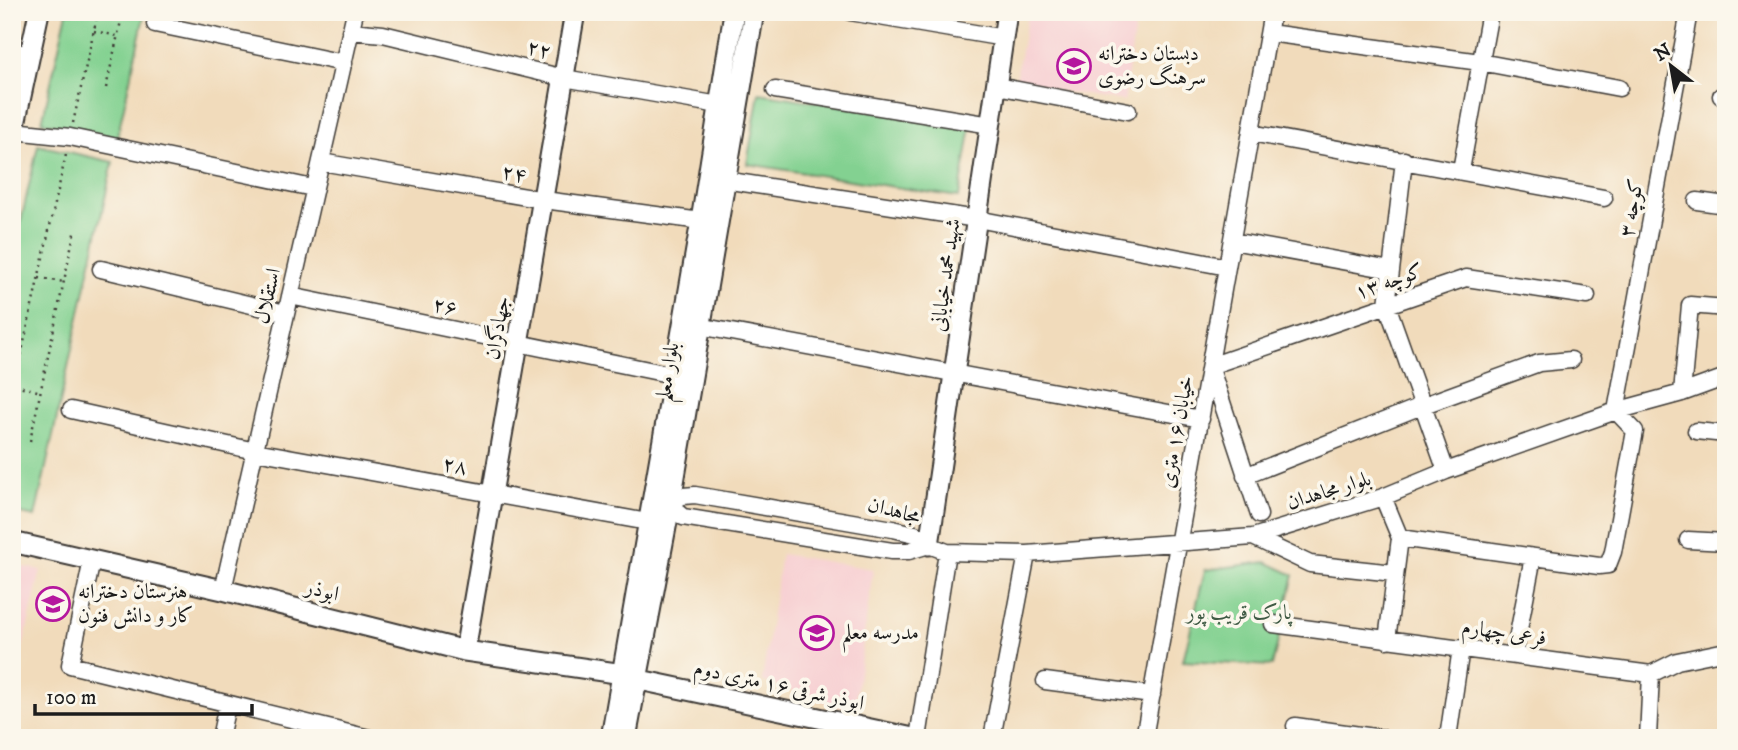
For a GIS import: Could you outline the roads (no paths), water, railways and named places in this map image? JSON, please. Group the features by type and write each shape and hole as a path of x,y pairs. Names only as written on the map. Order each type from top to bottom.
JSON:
{"street":[{"path":"39,12 21,53 13,134 70,137 313,188"},
{"name":"استقلال","path":"223,590 355,12"},
{"name":"جهادگران","path":"465,651 575,12"},
{"name":"بلوار معلم","path":"611,738 629,676 660,504 699,326 724,180 719,105 734,12"},
{"name":"بلوار معلم","path":"626,738 629,676 648,522 660,504 673,375 701,220 754,12"},
{"path":"850,12 1004,38"},
{"name":"شهید محمد خیابانی","path":"938,548 954,373 1007,12"},
{"path":"1272,12 1251,133 1604,198"},
{"path":"1461,170 1490,12"},
{"name":"کوچه ۳","path":"1616,411 1689,12"},
{"path":"155,24 344,63"},
{"name":"۲۲","path":"350,31 383,34 564,78 719,105"},
{"path":"1269,33 1480,62 1619,88"},
{"path":"996,86 1128,111"},
{"path":"775,90 991,125"},
{"name":"خیابان ۱۶ متری","path":"1144,738 1251,133"},
{"path":"1405,160 1387,305 1446,471"},
{"name":"۲۴","path":"321,162 544,200 701,220"},
{"path":"724,180 977,219 1227,267"},
{"path":"1697,201 1726,205"},
{"path":"1232,241 1391,270"},
{"path":"101,270 285,313"},
{"name":"کوچه ۱۳","path":"1210,366 1466,278 1587,296"},
{"name":"۲۶","path":"290,296 673,375"},
{"path":"1682,393 1690,305 1726,308"},
{"path":"699,326 1201,419"},
{"path":"1245,476 1539,363 1571,360"},
{"path":"1210,366 1259,515"},
{"name":"بلوار مجاهدان","path":"938,548 1027,554 1253,537 1383,497 1446,471 1616,411 1682,393 1726,377"},
{"path":"71,410 255,451"},
{"path":"1399,537 1599,566 1608,565 1614,552 1635,431 1616,411"},
{"path":"1696,431 1726,434"},
{"name":"۲۸","path":"255,451 648,522"},
{"name":"مجاهدان","path":"660,504 695,495 893,529 915,534 938,548"},
{"path":"1383,497 1399,537 1387,640"},
{"name":"مجاهدان","path":"660,504 683,517 892,551 938,548"},
{"path":"1253,537 1310,564 1394,573"},
{"path":"1688,540 1726,542"},
{"name":"ابوذر","path":"12,542 223,590 465,651 629,676"},
{"path":"916,738 938,548"},
{"path":"992,738 1027,554"},
{"path":"1514,655 1533,556"},
{"path":"92,560 70,665 369,738"},
{"name":"فرعی چهارم","path":"1273,624 1651,674"},
{"path":"1448,738 1461,648"},
{"path":"1648,738 1651,674 1677,661 1726,652"},
{"name":"ابوذر شرقی ۱۶ متری دوم","path":"629,676 916,738"},
{"path":"1045,681 1152,695"},
{"path":"220,738 227,705"},
{"path":"1295,726 1382,738"}],"place":[{"name":"دبستان دخترانه سرهنگ رضوی","path":"1074,66"},
{"name":"هنرستان دخترانه کار و دانش فنون","path":"53,604"},
{"name":"مدرسه معلم","path":"817,633"}],"park label":[{"name":"پارک قریب پور","path":"1239,613"}]}
